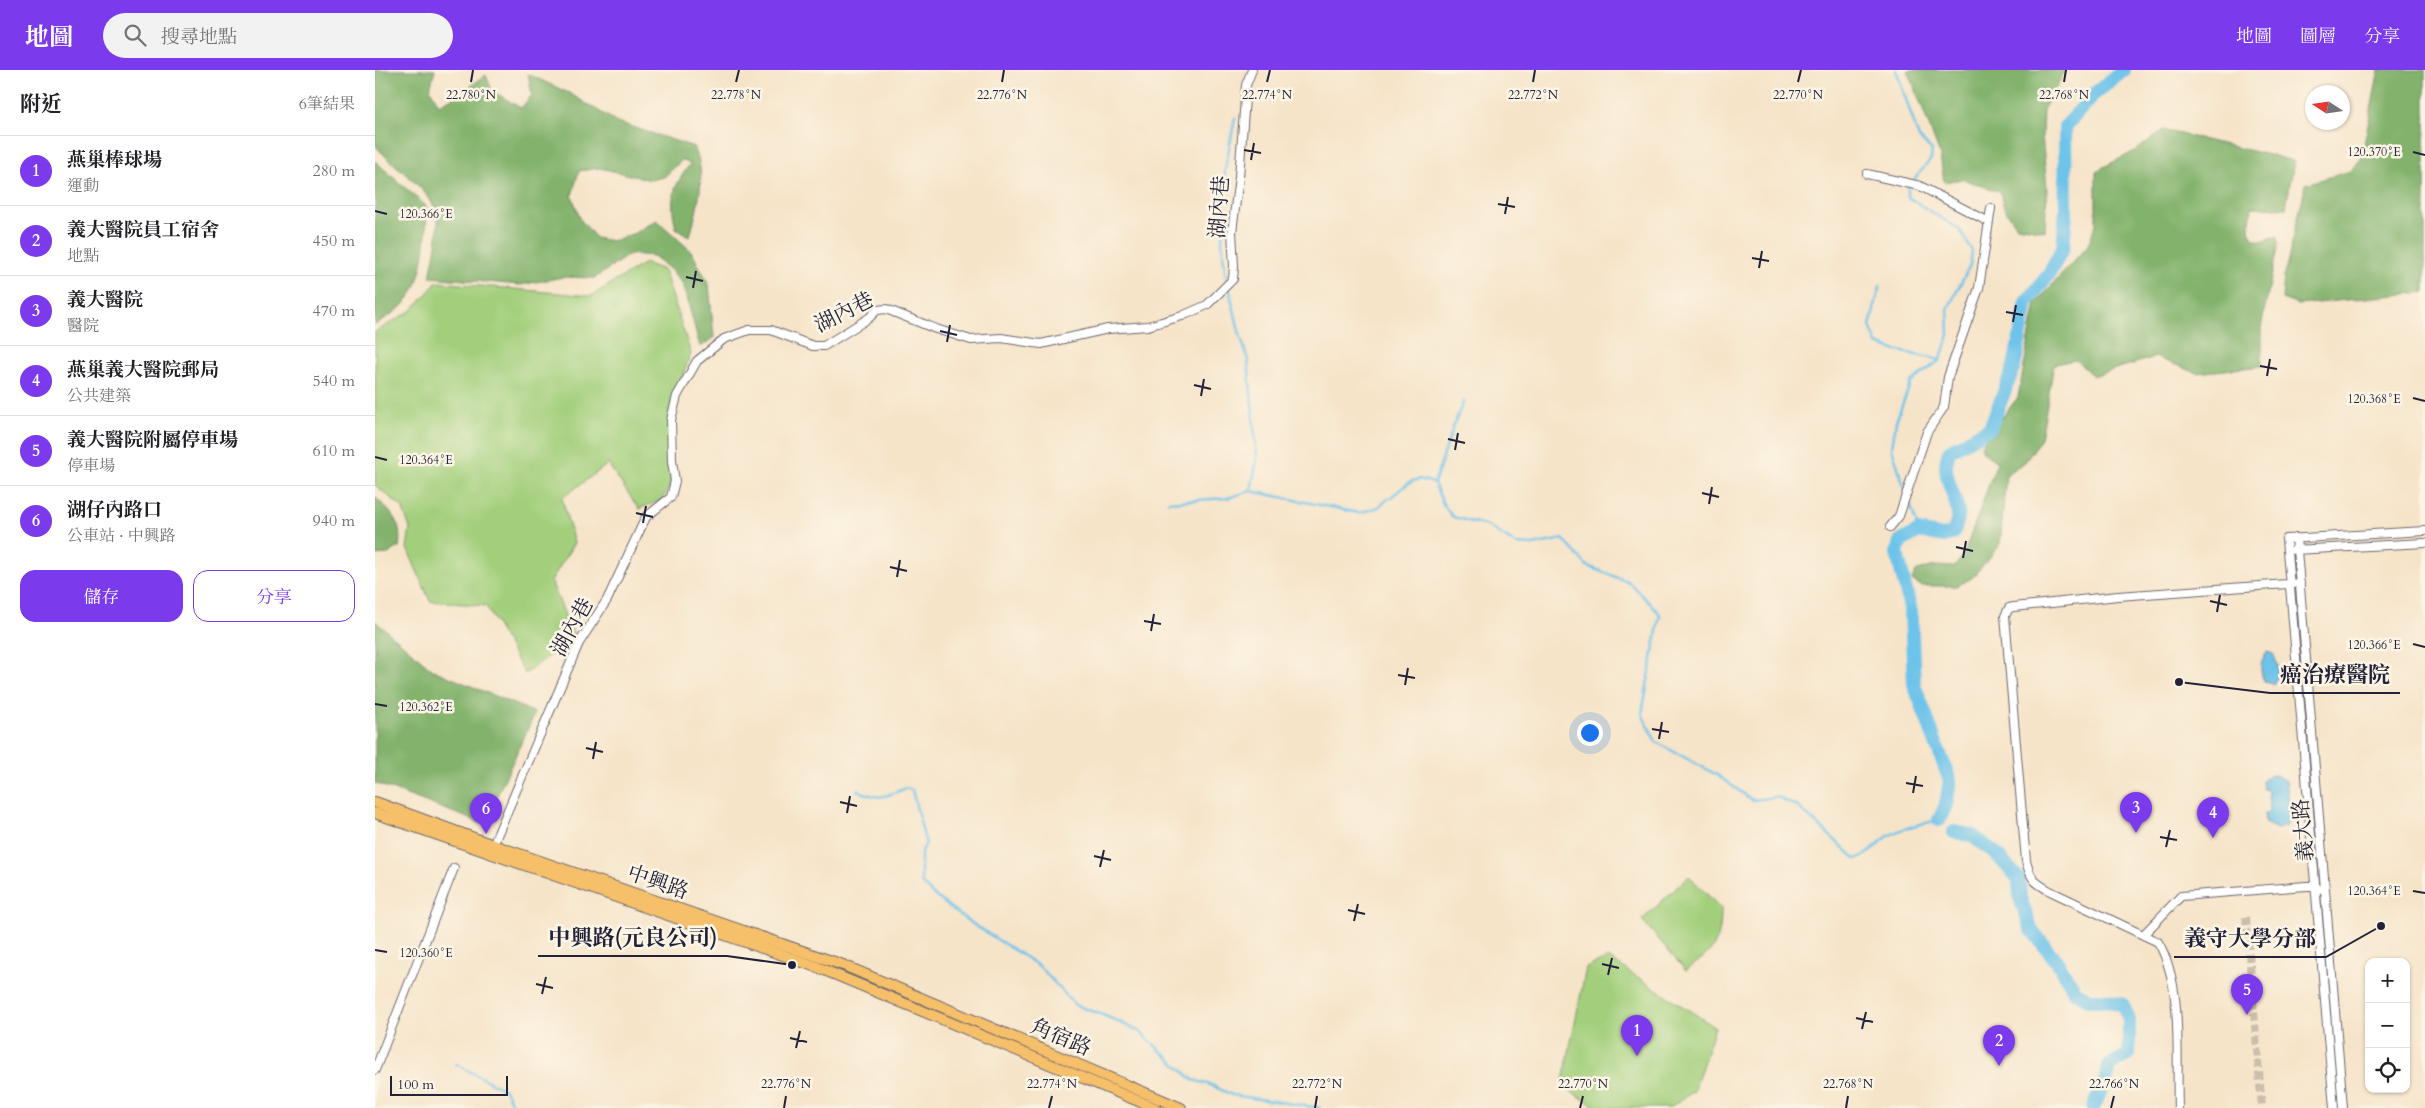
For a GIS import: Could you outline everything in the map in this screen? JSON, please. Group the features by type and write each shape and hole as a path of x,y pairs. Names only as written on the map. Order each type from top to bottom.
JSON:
{"main road":[{"name":"中興路","path":"375,802 493,845 800,949 925,1005"},
{"name":"中興路","path":"375,813 925,1005"},
{"name":"角宿路","path":"925,1005 1155,1108"},
{"name":"角宿路","path":"925,1005 1181,1108"}],"street":[{"name":"湖內巷","path":"493,845 579,643 607,600 646,517 671,497 675,481 672,461 671,420 677,396 697,361 723,339 749,330 771,330 813,346 823,346 869,318 877,310 886,308 936,329 971,340 1001,338 1041,344 1107,329 1148,326 1207,305 1233,279 1235,266 1232,232 1239,177 1245,85 1252,70"},
{"path":"1867,174 1920,186 1989,222"},
{"path":"1890,527 1899,516 1927,432 1944,407 1948,377 1979,288 1991,208"},
{"path":"2425,531 2286,539 2287,551 2425,543"},
{"name":"義大路","path":"2297,538 2343,1108"},
{"name":"義大路","path":"2287,551 2334,1108"},
{"path":"2178,1108 2176,1020 2167,957 2158,942 2050,891 2030,877 2026,861 2005,616 2009,608 2014,606 2118,596 2300,583"},
{"path":"376,1064 454,868"},
{"path":"2144,934 2181,896 2315,886 2326,897"}],"green space":[{"path":"375,70 435,70 430,89 439,105 458,95 486,75 492,91 521,108 532,95 528,74 569,93 617,122 694,147 698,158 701,180 690,237 676,228 673,209 676,187 690,164 682,160 664,177 651,180 600,168 579,171 572,195 580,219 596,238 612,241 635,233 657,220 691,251 709,284 714,338 700,347 683,284 672,271 654,256 630,254 595,278 563,277 520,285 430,277 437,236 438,223 436,212 431,201 414,181 375,145"},
{"path":"1908,70 2066,70 2043,110 2042,135 2047,188 2045,231 2017,226 2004,208 2000,192 1963,179 1944,182 1940,155"},
{"path":"2379,70 2425,70 2425,292 2298,305 2282,299 2284,276 2306,184 2350,171 2361,159"},
{"path":"2163,130 2294,161 2286,208 2252,207 2249,230 2253,239 2261,241 2277,236 2278,244 2262,323 2262,366 2197,373 2155,357 2093,376 2076,360 2054,364 2041,439 2025,462 2006,475 2000,545 1972,578 1956,586 1921,586 1912,580 1917,570 1935,566 1954,567 1963,556 1997,462 1983,452 1981,445 2018,397 2036,303 2088,245 2096,224 2096,171 2135,151"},
{"path":"375,161 426,206 426,216 424,254 418,280 413,291 401,307 375,325"},
{"path":"645,263 664,270 691,354 669,410 671,486 661,500 639,509 608,464 562,498 574,543 551,581 574,637 525,674 486,606 430,601 407,548 410,528 402,507 375,485 375,332 412,310 437,282 591,296"},
{"path":"375,497 391,513 399,531 399,547 388,554 375,555"},
{"path":"375,621 433,670 535,713 484,824 375,783"},
{"path":"1689,876 1721,908 1721,921 1714,946 1686,971 1642,920"},
{"path":"1608,958 1715,1027 1694,1091 1669,1108 1598,1108 1562,1086 1586,968"}],"water":[{"path":"2267,652 2273,654 2277,665 2277,677 2273,684 2264,682 2262,674 2261,663"},
{"path":"2275,775 2286,781 2291,816 2286,826 2277,829 2265,823 2264,814 2269,813 2268,790 2263,789 2262,781 2268,776"}],"waterway":[{"path":"1896,70 1919,138 1932,150 1931,159 1908,187 1908,197 1960,230 1972,251 1970,265 1948,309 1949,335 1940,360 1911,382 1896,421 1892,448 1905,490"},
{"path":"1939,820 1946,805 1950,781 1914,684 1911,612 1897,553 1900,542 1919,531 1943,536 1952,534 1958,516 1947,477 1946,465 1949,451 1990,428 2014,367 2027,302 2049,274 2063,248 2066,212 2065,127 2093,95 2124,70"},
{"path":"1235,118 1225,169 1222,242 1225,271 1248,360 1257,458 1251,491"},
{"path":"1880,286 1870,326 1877,344 1894,350 1940,360"},
{"path":"1434,483 1455,421 1464,401"},
{"path":"1168,502 1227,498 1251,491 1359,513 1378,507 1410,482 1419,479 1434,483 1444,506 1453,517 1488,526 1516,544 1533,545 1563,539 1587,566 1629,582 1660,614 1642,714 1656,742 1717,775 1752,800 1777,797 1798,807 1856,859 1867,854 1882,840 1899,831 1939,820"},
{"path":"1908,498 1919,531"},
{"path":"857,790 877,797 906,788 912,790 926,844 921,852 921,882 931,893 968,921 1039,966 1075,1005 1139,1031 1193,1080 1211,1085 1232,1095 1320,1108"},
{"path":"1954,832 1971,835 1994,852 2019,879 2020,898 2031,929 2058,963 2075,991 2089,1000 2108,1000 2123,1005 2129,1020 2129,1054 2109,1066 2105,1082 2093,1108"},
{"path":"456,1064 505,1090 514,1108"}],"tunnel":[{"path":"2246,917 2262,1108"}],"place":[{"name":"癌治療醫院","path":"2179,682"},
{"name":"義大醫院","path":"2136,833"},
{"name":"湖仔內路口","path":"486,834"},
{"name":"燕巢義大醫院郵局","path":"2213,838"},
{"name":"義守大學分部","path":"2381,926"},
{"name":"中興路(元良公司)","path":"792,965"},
{"name":"義大醫院附屬停車場","path":"2247,1015"},
{"name":"燕巢棒球場","path":"1637,1056"},
{"name":"義大醫院員工宿舍","path":"1999,1066"}]}
